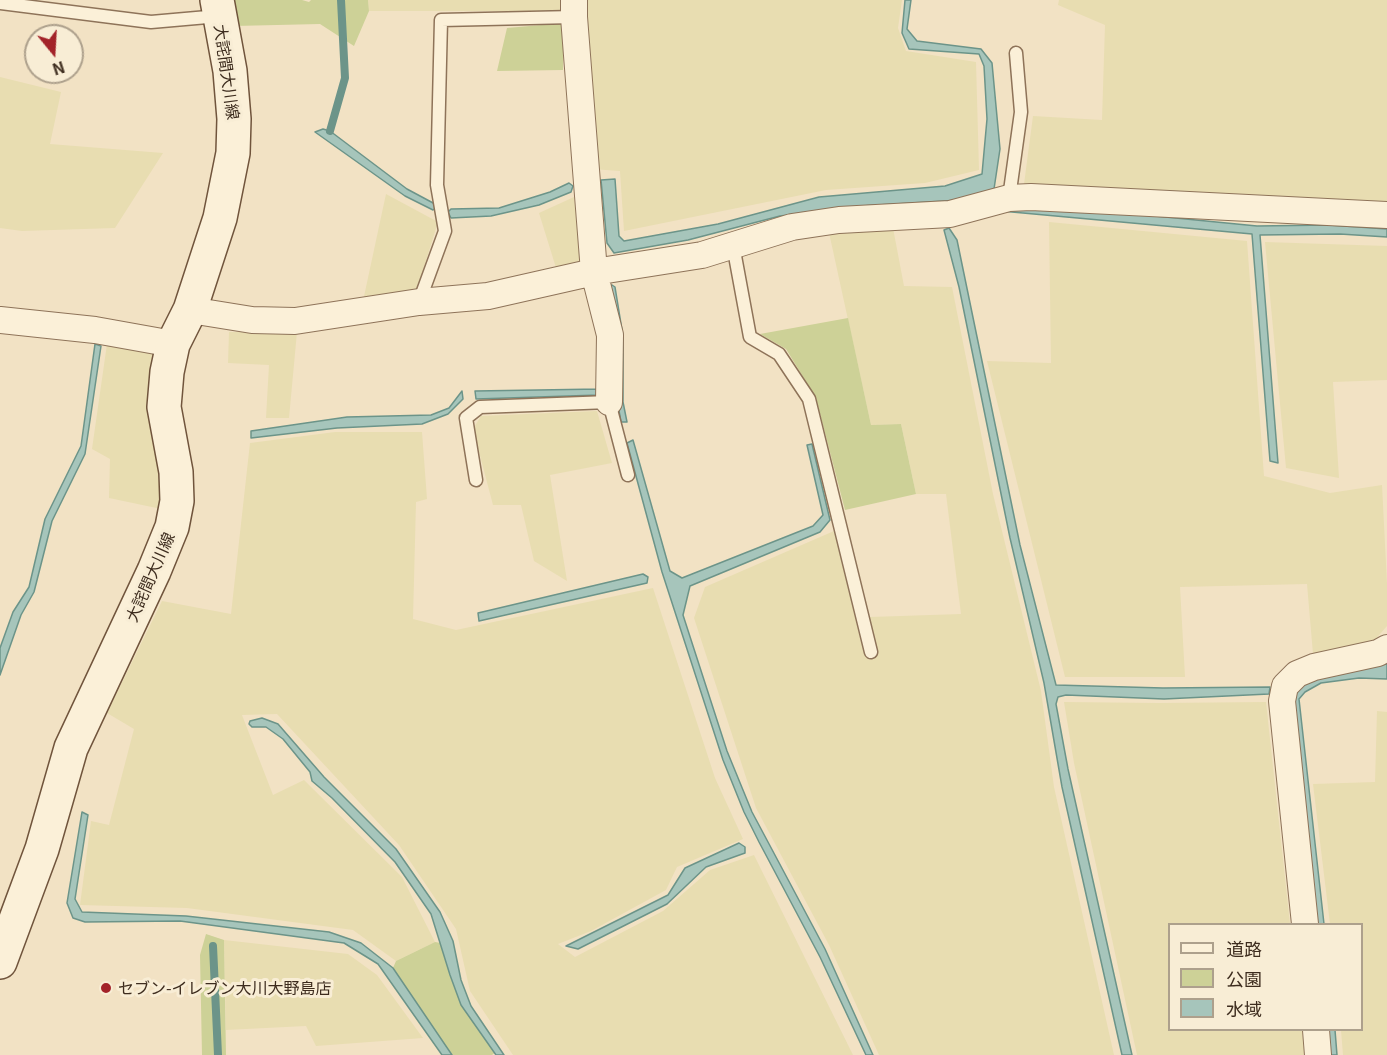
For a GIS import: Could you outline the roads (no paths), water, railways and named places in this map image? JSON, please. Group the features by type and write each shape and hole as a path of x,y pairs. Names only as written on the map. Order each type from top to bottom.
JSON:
{"main road":[{"name":"大詫間大川線","path":"0,962 10,908 42,849 71,748 154,572 172,527 177,501 176,472 164,407 167,372 173,344 190,310 220,218 232,153 234,109 230,71 218,8"}],"street":[{"path":"574,9 594,272 610,335 609,402"},
{"path":"190,310 252,320 295,321 419,302 488,296 594,272 702,255 792,227 839,220 950,214 1008,198 1031,197 1387,215"},
{"path":"0,320 95,330 173,344"},
{"path":"1305,923 1282,701 1285,686 1297,674 1314,667 1378,653 1387,648"},
{"path":"1316,1031 1318,1055"}],"lane":[{"path":"0,3 151,22 218,8"},
{"path":"419,302 445,231 437,185 441,20 574,9"},
{"path":"1008,198 1021,112 1016,53"},
{"path":"733,245 750,337 779,354 809,399 871,652"},
{"path":"476,480 466,418 480,407 609,402 628,475"}],"water":[{"path":"905,0 911,0 907,29 917,41 981,49 992,63 1000,149 994,189 961,200 861,206 780,216 688,240 614,253 607,243 601,180 615,179 619,236 624,241 718,224 819,197 945,186 982,174 987,119 984,66 979,54 909,49 902,33"},
{"path":"323,129 330,131 407,189 437,207 433,210 405,196 315,132"},
{"path":"569,183 573,186 571,192 539,205 491,216 451,218 448,212 451,209 499,208 550,192"},
{"path":"1008,207 1145,215 1257,226 1329,225 1387,229 1387,237 1340,234 1260,235 1278,463 1270,461 1252,234 1001,211"},
{"path":"949,228 957,240 1020,545 1056,685 1163,688 1270,687 1269,694 1164,699 1066,695 1058,697 1056,704 1068,769 1132,1055 1122,1055 1062,787 1044,683 1010,538 959,287 944,230"},
{"path":"607,286 615,287 623,336 623,402 627,422 621,422 618,405"},
{"path":"95,344 101,346 85,454 52,521 34,592 21,615 0,675 0,648 13,612 29,587 45,519 81,446"},
{"path":"600,389 599,395 476,399 475,391"},
{"path":"462,391 463,399 448,414 422,424 337,428 251,438 251,431 347,417 431,415 449,408"},
{"path":"633,440 670,571 682,578 813,526 823,515 807,445 812,444 830,520 820,532 690,586 683,615 727,751 752,812 825,949 873,1055 866,1055 820,957 744,812 723,760 662,572 627,443"},
{"path":"643,574 648,577 647,583 479,621 478,613"},
{"path":"1387,664 1387,679 1359,678 1321,683 1305,692 1299,699 1324,923 1316,923 1293,701 1305,682"},
{"path":"262,718 278,724 324,777 396,849 440,912 453,941 461,980 471,1006 504,1055 496,1055 461,1005 431,914 395,862 332,798 312,781 310,772 283,739 266,727 252,727 249,724 250,721"},
{"path":"82,812 88,815 75,899 82,912 186,916 329,932 361,943 393,968 452,1055 442,1055 378,964 344,943 180,921 85,922 73,918 67,903"},
{"path":"739,843 745,847 745,853 706,867 667,904 578,949 566,946 668,895 685,868"},
{"path":"1328,1031 1335,1031 1337,1055 1330,1055"}],"waterway":[{"path":"330,131 345,78 341,0"},
{"path":"213,946 218,1055"}],"place":[{"name":"セブン-イレブン大川大野島店","path":"106,988"}]}
